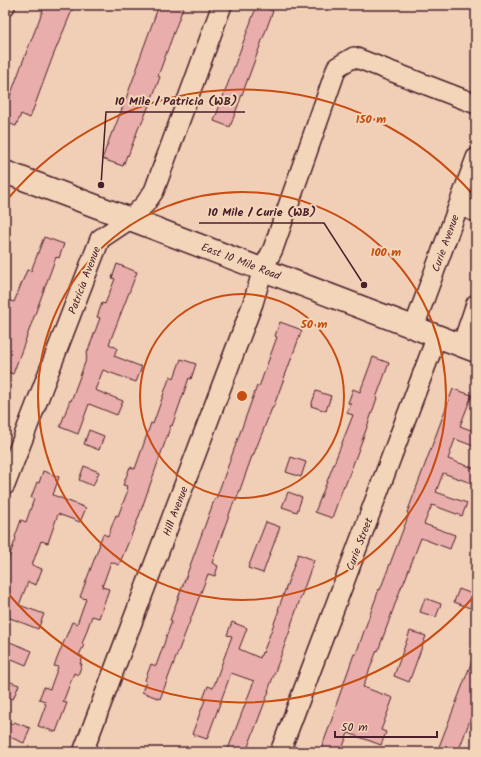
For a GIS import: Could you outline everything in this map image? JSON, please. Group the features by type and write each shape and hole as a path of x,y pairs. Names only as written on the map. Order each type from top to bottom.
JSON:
{"main road":[{"name":"East 10 Mile Road","path":"5,172 469,348"}],"street":[{"name":"Patricia Avenue","path":"5,485 100,239 130,219 145,204 154,191 222,5"},
{"name":"Hill Avenue","path":"84,752 253,303 263,269 273,249 337,66 354,57 476,104"},
{"name":"Curie Avenue","path":"414,327 467,209 476,158"},
{"path":"469,348 476,304"},
{"name":"Curie Street","path":"280,752 437,336"}],"building":[{"path":"45,5 66,5 73,8 30,118 21,114 16,126 5,122 5,110"},
{"path":"159,5 184,5 158,76 160,77 154,93 123,166 102,159 125,101"},
{"path":"257,5 273,11 230,127 214,121"},
{"path":"44,237 64,244 59,258 56,257 13,374 5,371 5,324 8,316 5,314 5,299 14,302 27,270 31,271"},
{"path":"117,264 137,272 109,344 117,348 114,356 142,367 136,382 103,370 95,390 123,401 117,415 89,404 78,434 60,427 87,357 86,356 100,318 97,317 102,303 105,304 115,279 112,278"},
{"path":"280,322 302,330 273,408 252,456 236,501 234,501 216,551 212,563 218,566 215,576 208,574 160,699 142,692 146,681 145,680 151,664 156,666 172,621 170,620 257,386 259,387 277,337 275,336"},
{"path":"373,357 389,363 366,430 332,518 315,512 353,415 347,413 351,404 348,403 353,389 360,392"},
{"path":"181,359 196,364 191,379 189,378 138,519 119,565 111,562 102,587 109,589 99,618 92,616 82,644 84,645 79,655 83,657 80,664 82,664 78,675 74,673 63,702 67,703 56,732 38,726 46,704 44,703 45,701 39,699 44,687 50,689 58,667 54,666 72,622 77,624 86,599 80,597 99,544 103,534 108,536 116,515 118,516 128,490 126,489 127,486 123,485 130,467 135,469 151,423 153,424 170,376 174,378"},
{"path":"453,389 472,395 460,426 476,432 476,447 455,439 448,459 476,469 476,478 474,484 443,473 436,492 467,503 462,516 432,505 424,524 455,535 450,549 421,538 363,687 393,698 381,730 386,732 381,745 348,733 341,752 320,752 354,654 356,654 379,589 380,590 409,514 407,513"},
{"path":"316,391 331,396 326,411 311,406"},
{"path":"89,430 104,436 99,450 84,444"},
{"path":"291,457 306,462 301,477 286,472"},
{"path":"84,466 99,472 93,486 79,480"},
{"path":"43,471 59,477 53,495 86,508 80,522 58,514 48,543 41,541 32,565 42,569 36,585 28,582 19,605 44,614 38,629 5,616 5,568 21,520 26,522 34,499 31,498 37,482 39,483"},
{"path":"288,492 302,497 297,512 282,507"},
{"path":"266,522 280,527 263,573 248,568"},
{"path":"298,554 314,560 269,691 246,752 227,752 254,681 231,673 207,739 192,734 205,700 203,699 208,686 213,688 232,636 227,635 232,622 247,628 239,649 260,658 279,610"},
{"path":"459,589 475,595 470,608 454,602"},
{"path":"425,598 441,604 436,617 420,612"},
{"path":"410,631 426,636 409,682 394,676"},
{"path":"5,640 32,651 26,665 5,656"},
{"path":"475,653 476,704 458,752 437,752"},
{"path":"5,680 19,685 13,699 5,696"},
{"path":"5,721 13,724 14,722 30,728 24,743 5,735"}],"place":[{"name":"10 Mile / Patricia (WB)","path":"101,185"},
{"name":"10 Mile / Curie (WB)","path":"364,285"}]}
